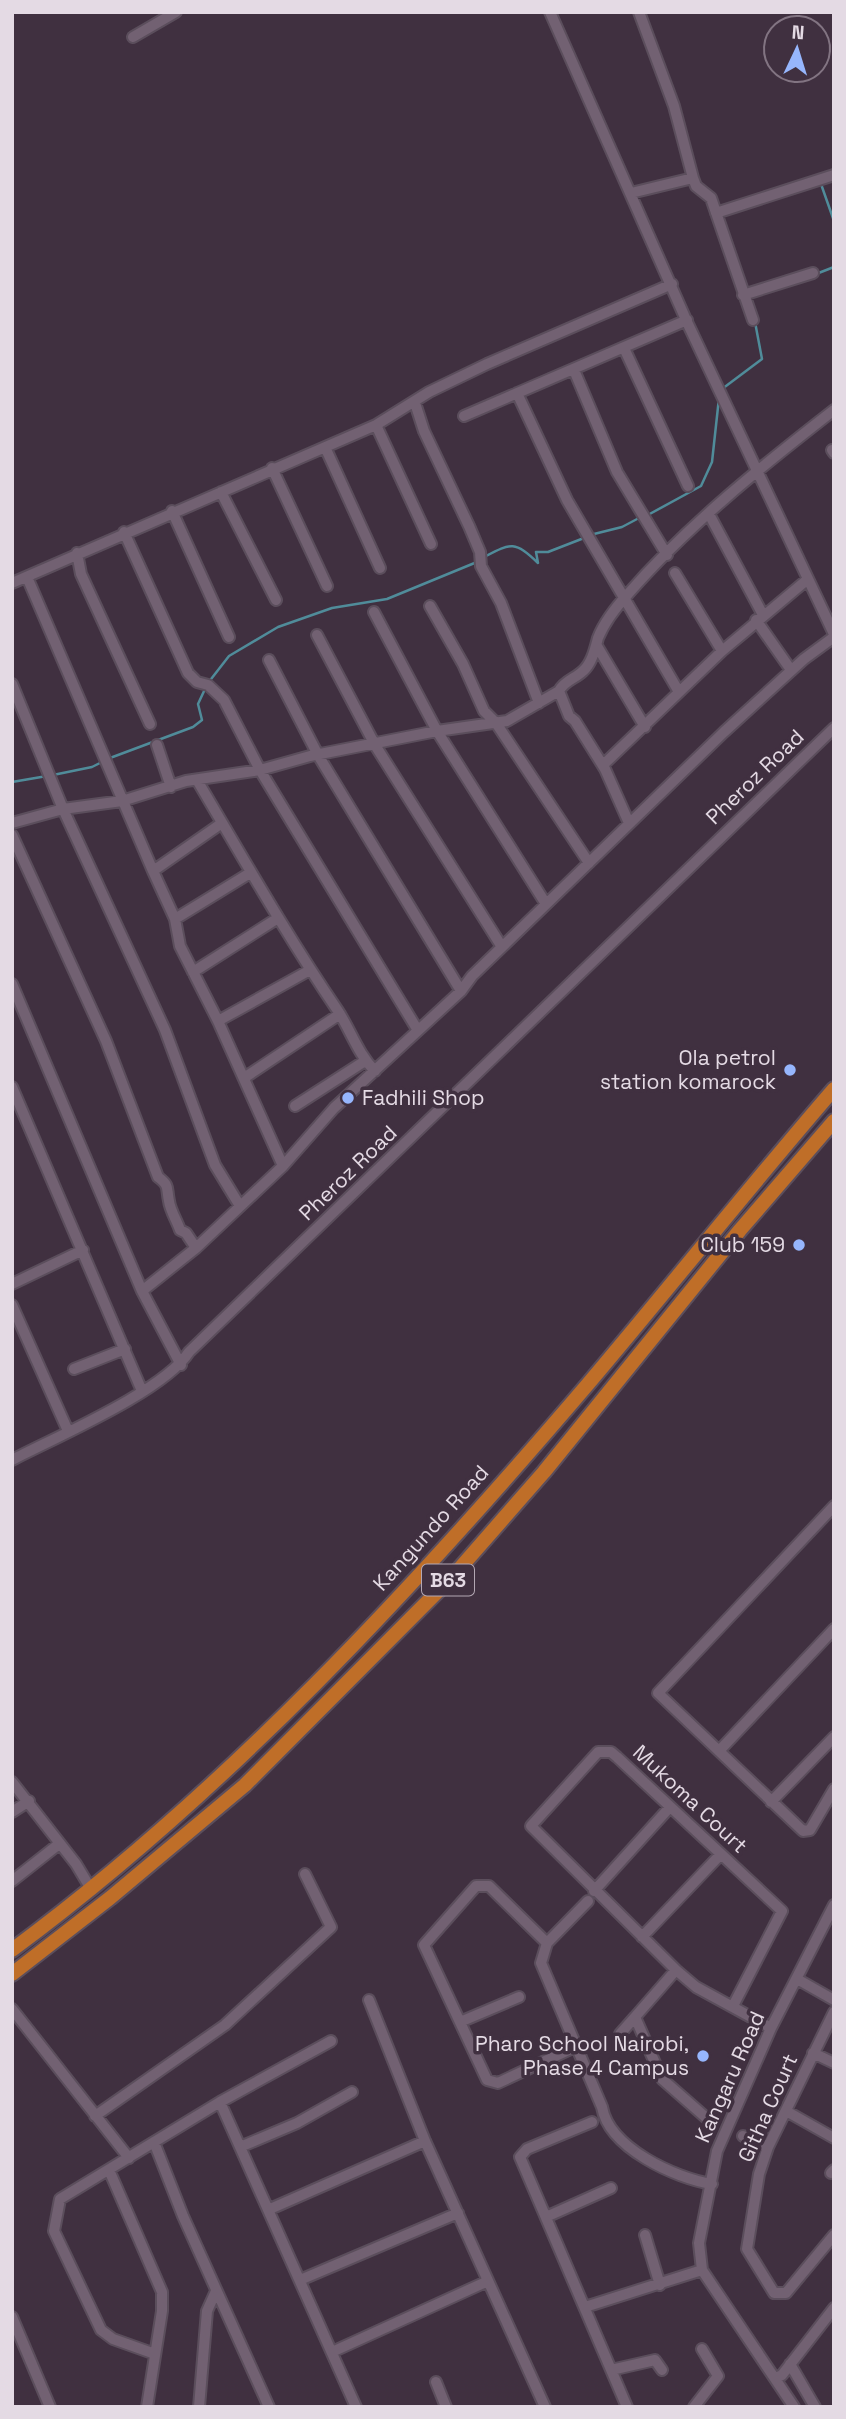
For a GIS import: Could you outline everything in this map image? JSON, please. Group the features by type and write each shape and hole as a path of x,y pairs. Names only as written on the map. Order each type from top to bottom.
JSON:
{"highway":[{"name":"Kangundo Road","path":"12,1950 91,1889 219,1777 353,1645 580,1393 834,1089"},
{"name":"B63","path":"12,1974 120,1890 244,1785 454,1575 544,1472 748,1220 834,1121"}],"street":[{"path":"133,37 176,12"},
{"path":"142,1291 196,1248 283,1166 334,1108 461,990 629,823 791,670 834,636 687,320 550,12"},
{"path":"639,12 674,106 693,178 696,186 711,198 753,320"},
{"path":"716,213 834,175"},
{"path":"631,193 693,178"},
{"path":"743,295 813,273"},
{"path":"12,583 172,511 376,425 487,364 672,284"},
{"path":"464,416 687,320"},
{"path":"624,348 688,486"},
{"path":"574,370 617,472 667,555"},
{"path":"517,393 566,500 679,692"},
{"path":"415,403 424,431 480,552 481,566 501,603 539,703"},
{"path":"12,823 63,809 122,801 197,780 260,771 318,755 437,730 507,721 559,691 563,684 584,671 599,637 624,598 757,469 834,410"},
{"path":"376,425 431,544"},
{"path":"325,447 380,568"},
{"path":"272,468 327,586"},
{"path":"220,492 276,600"},
{"path":"172,511 229,637"},
{"path":"709,514 759,618 791,670"},
{"path":"124,532 188,673 224,700 260,771 416,1029"},
{"path":"77,553 81,574 150,724"},
{"path":"676,573 722,651"},
{"path":"27,576 100,752 174,919 180,946 218,1021 283,1166"},
{"path":"603,765 722,651 808,579"},
{"path":"430,606 463,664 484,711 496,723 589,863"},
{"path":"374,611 437,730 546,904"},
{"path":"317,635 375,745 502,947"},
{"path":"597,646 645,727"},
{"path":"269,660 318,755 461,990"},
{"path":"12,684 63,809 165,1030 215,1165 240,1206"},
{"path":"559,691 569,716 603,765 629,823"},
{"name":"Pheroz Road","path":"12,1460 142,1391 181,1364 189,1352 834,728"},
{"path":"157,745 171,787"},
{"path":"197,780 250,873 310,971 340,1014 365,1061 375,1071"},
{"path":"153,871 222,823"},
{"path":"12,835 106,1041 158,1177 165,1180 170,1190 168,1200 180,1230 186,1233 196,1248"},
{"path":"174,919 250,873"},
{"path":"192,972 278,918"},
{"path":"218,1021 310,971"},
{"path":"12,984 142,1291 181,1364"},
{"path":"244,1078 340,1014"},
{"path":"295,1106 365,1061"},
{"path":"12,1087 18,1113 83,1250 142,1391"},
{"path":"12,1284 83,1250"},
{"path":"12,1306 68,1431"},
{"path":"74,1369 125,1349"},
{"path":"834,1506 658,1693 806,1832 834,1789"},
{"path":"719,1751 834,1629"},
{"path":"771,1802 834,1737"},
{"name":"Mukoma Court","path":"591,1896 531,1826 590,1760 605,1751 617,1757 782,1911 733,2006"},
{"path":"12,1782 76,1864 91,1889"},
{"path":"12,1812 29,1801"},
{"path":"670,1807 547,1943 541,1963 611,2127 662,2170 712,2184"},
{"path":"12,1881 59,1844"},
{"path":"642,1937 720,1855"},
{"path":"95,2116 225,2025 331,1927 305,1874"},
{"path":"547,1943 488,1886 476,1886 424,1945 487,2080 498,2083 575,2047"},
{"path":"591,1896 642,1937 696,1987 771,2028"},
{"name":"Kangaru Road","path":"702,2270 699,2243 717,2151 771,2028 834,1905"},
{"path":"620,2034 676,1970"},
{"path":"797,1979 834,2000"},
{"path":"460,2022 519,1997"},
{"path":"369,2000 425,2141 545,2407"},
{"path":"12,2009 128,2158"},
{"name":"Githa Court","path":"834,2012 768,2147 759,2174 747,2249 775,2293 786,2293 834,2235"},
{"path":"635,2017 662,2079 711,2122"},
{"path":"155,2354 113,2339 102,2330 54,2231 60,2199 220,2102 331,2041"},
{"name":"Githa Court","path":"813,2053 834,2063"},
{"path":"240,2147 297,2123 352,2092"},
{"path":"220,2102 356,2407"},
{"path":"786,2111 834,2138"},
{"path":"592,2122 527,2149 520,2157 627,2407"},
{"path":"743,2136 768,2147"},
{"path":"270,2210 425,2141"},
{"path":"154,2142 216,2291 269,2407"},
{"path":"110,2170 158,2278 162,2311 147,2407"},
{"path":"546,2217 611,2188"},
{"path":"300,2280 458,2213"},
{"path":"645,2235 660,2285"},
{"path":"585,2306 702,2270 794,2407"},
{"path":"332,2351 488,2281"},
{"path":"199,2407 207,2311 216,2291"},
{"path":"776,2378 834,2308"},
{"path":"12,2318 50,2407"},
{"path":"694,2407 718,2376 702,2349"},
{"path":"611,2370 655,2360 662,2370"},
{"path":"790,2364 816,2407"},
{"path":"436,2382 446,2407"}],"waterway":[{"path":"821,184 834,221"},
{"path":"816,274 834,267"},
{"path":"722,389 762,359 755,322"},
{"path":"646,516 701,486 712,462 719,398"},
{"path":"590,535 622,527 639,518"},
{"path":"482,558 512,546 523,550 538,563 536,552 548,552 584,538"},
{"path":"208,683 229,656 278,627 332,608 387,599 477,562"},
{"path":"110,758 193,727 202,720 198,704 205,689"},
{"path":"53,775 92,767 104,761"},
{"path":"12,782 47,776"}],"place":[{"name":"Ola petrol station komarock","path":"790,1070"},
{"name":"Fadhili Shop","path":"348,1098"},
{"name":"Club 159","path":"799,1245"},
{"name":"Pharo School Nairobi, Phase 4 Campus","path":"703,2056"}]}
